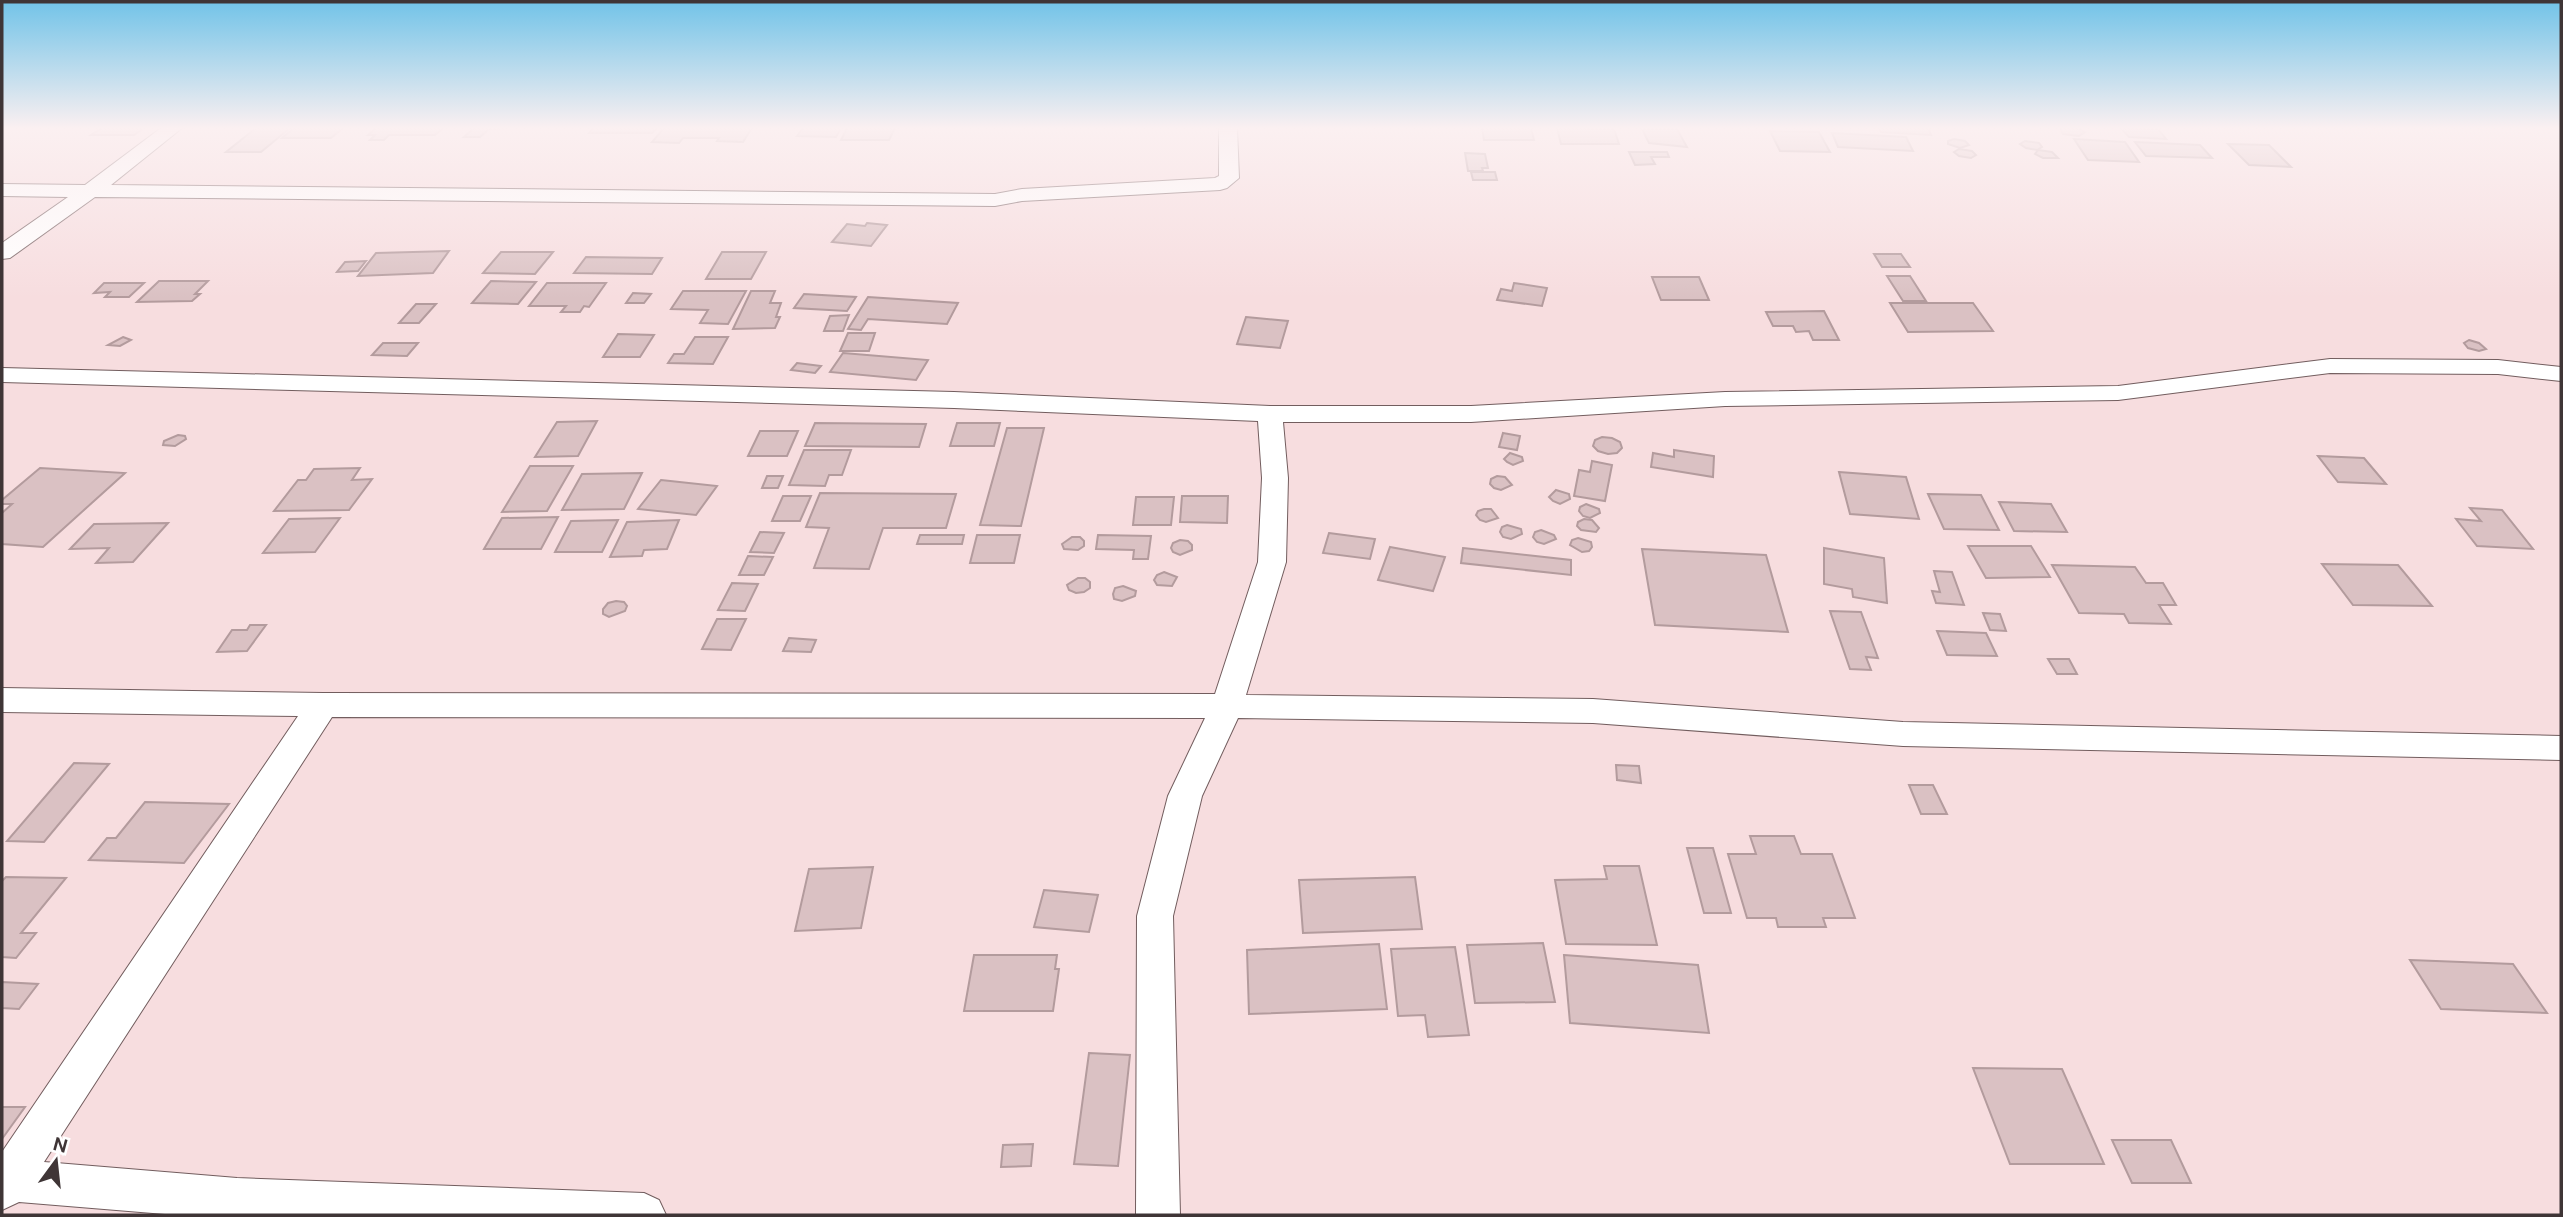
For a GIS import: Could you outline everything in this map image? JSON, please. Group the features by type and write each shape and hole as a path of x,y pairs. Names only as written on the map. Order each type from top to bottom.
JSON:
{"street":[{"path":"2,253 98,185"},
{"path":"2,190 94,188 467,196 995,201 1022,195 1206,185"},
{"path":"2,375 954,400 1270,414 1471,414 1725,399 2118,393 2330,366 2498,368 2561,374"},
{"path":"1158,1215 1155,916 1185,796 1227,706 1272,562 1275,478 1270,414"},
{"path":"2,700 323,705 1227,706 1593,711 1903,734 2561,748"},
{"path":"323,705 5,1184 239,1207 644,1215"}],"building":[{"path":"867,223 887,225 871,246 832,242 847,224 865,226"},
{"path":"449,251 433,273 358,276 376,253"},
{"path":"501,252 553,252 535,274 483,273"},
{"path":"722,252 766,252 751,279 706,279"},
{"path":"1874,254 1901,254 1910,267 1882,267"},
{"path":"586,257 662,258 652,274 574,273"},
{"path":"366,261 358,271 337,272 345,262"},
{"path":"1887,276 1910,276 1926,301 1903,301"},
{"path":"1652,277 1699,277 1709,300 1661,300"},
{"path":"159,281 208,281 192,301 137,302"},
{"path":"491,281 536,282 518,304 472,303"},
{"path":"104,283 144,283 129,297 105,297 110,292 94,293"},
{"path":"547,283 606,283 589,307 584,306 580,312 561,312 566,306 529,306"},
{"path":"1514,283 1547,288 1542,306 1497,300 1501,289 1512,291"},
{"path":"683,291 746,291 728,324 700,323 708,310 671,309"},
{"path":"751,291 775,291 770,303 781,303 776,317 780,317 775,328 733,329"},
{"path":"633,293 651,294 644,303 626,303"},
{"path":"804,294 856,297 847,311 794,308"},
{"path":"868,297 958,303 947,324 868,319 861,330 848,329"},
{"path":"1890,303 1973,303 1993,331 1908,332"},
{"path":"416,304 436,304 419,323 399,323"},
{"path":"1824,311 1839,340 1813,340 1809,331 1796,332 1793,326 1773,326 1766,312"},
{"path":"849,315 843,331 824,331 830,316"},
{"path":"1246,317 1288,321 1280,348 1237,344"},
{"path":"848,333 875,333 869,351 840,351"},
{"path":"618,334 654,335 640,357 603,357"},
{"path":"123,337 131,340 120,346 108,345"},
{"path":"695,337 728,337 713,364 668,363 674,354 684,354"},
{"path":"2469,340 2486,349 2479,351 2468,348 2464,343"},
{"path":"383,343 418,343 407,356 372,355"},
{"path":"843,353 928,360 916,380 830,372"},
{"path":"797,363 821,366 815,373 791,370"},
{"path":"597,421 578,456 535,457 557,422"},
{"path":"815,423 926,424 919,447 805,446"},
{"path":"957,423 1000,423 994,446 950,446"},
{"path":"1007,428 1044,428 1021,526 980,525"},
{"path":"760,431 798,431 787,456 748,456"},
{"path":"1503,433 1520,436 1517,450 1499,447"},
{"path":"178,435 185,436 186,439 175,446 163,445 164,441"},
{"path":"1602,437 1620,442 1622,448 1617,453 1598,451 1593,446 1595,440"},
{"path":"804,450 851,450 842,475 829,475 825,486 789,485"},
{"path":"1674,450 1714,456 1713,477 1651,467 1653,453 1674,457"},
{"path":"1510,453 1522,457 1523,461 1513,465 1507,462 1504,459"},
{"path":"2318,456 2364,458 2386,484 2338,482"},
{"path":"1592,461 1612,465 1605,501 1574,496 1579,470 1590,472"},
{"path":"530,466 573,466 547,511 502,512"},
{"path":"40,468 125,473 43,547 2,544 2,513 12,504 2,504 2,500"},
{"path":"360,468 352,480 372,479 349,510 274,511 298,480 306,480 314,469"},
{"path":"1839,472 1906,477 1919,519 1850,514"},
{"path":"642,473 624,509 562,510 582,474"},
{"path":"767,476 783,476 778,488 762,488"},
{"path":"1497,476 1505,477 1512,485 1501,490 1494,488 1490,484 1491,479"},
{"path":"661,480 717,486 696,515 638,509"},
{"path":"1556,490 1569,494 1570,499 1560,504 1553,501 1549,497"},
{"path":"820,493 956,494 946,528 883,528 869,569 814,568 829,528 806,527"},
{"path":"1928,494 1981,495 1999,530 1944,529"},
{"path":"783,496 811,496 800,521 772,521"},
{"path":"1182,496 1228,496 1227,523 1180,522"},
{"path":"1136,497 1174,497 1171,525 1133,525"},
{"path":"1999,502 2051,504 2067,532 2014,531"},
{"path":"1586,504 1599,509 1600,513 1590,518 1583,516 1579,511 1580,507"},
{"path":"2470,508 2502,510 2533,549 2477,546 2456,519 2481,521"},
{"path":"1484,509 1491,509 1498,518 1486,522 1480,520 1476,515"},
{"path":"558,517 541,549 484,549 502,518"},
{"path":"340,518 315,552 263,553 289,519"},
{"path":"1584,519 1592,520 1599,528 1596,532 1581,530 1577,526 1578,522"},
{"path":"618,520 602,552 555,552 571,521"},
{"path":"679,520 667,549 644,550 642,556 610,557 627,522"},
{"path":"168,523 133,562 96,563 109,548 70,549 94,524"},
{"path":"1507,525 1521,529 1522,534 1511,539 1503,537 1500,532 1502,527"},
{"path":"1541,530 1554,535 1556,539 1544,544 1537,542 1533,537 1535,532"},
{"path":"760,532 784,533 774,553 750,552"},
{"path":"1329,533 1375,539 1370,559 1323,553"},
{"path":"920,535 964,535 962,544 917,544"},
{"path":"977,535 1020,535 1014,563 970,563"},
{"path":"1098,535 1151,536 1148,559 1133,559 1134,550 1096,549"},
{"path":"1072,537 1080,537 1084,546 1078,550 1064,549 1062,544"},
{"path":"1578,538 1591,542 1589,551 1582,552 1570,545 1572,540"},
{"path":"1188,541 1192,550 1180,555 1173,552 1173,543"},
{"path":"1968,546 2031,546 2050,577 1986,578"},
{"path":"1390,547 1445,557 1433,591 1378,580"},
{"path":"1463,548 1571,560 1571,575 1461,563"},
{"path":"1824,548 1884,558 1887,603 1853,597 1852,589 1824,584"},
{"path":"1642,549 1766,555 1788,632 1655,625"},
{"path":"748,556 773,557 764,575 739,575"},
{"path":"2322,564 2398,565 2432,606 2353,605"},
{"path":"2052,565 2135,567 2146,583 2163,583 2176,605 2159,605 2171,624 2129,623 2124,614 2079,613"},
{"path":"1934,571 1952,572 1964,605 1936,603 1932,591 1940,592"},
{"path":"1164,572 1177,577 1172,586 1157,585 1154,580"},
{"path":"1078,578 1085,578 1090,582 1090,588 1076,593 1069,590 1067,585"},
{"path":"732,583 758,584 745,611 718,610"},
{"path":"1123,586 1136,591 1135,596 1122,601 1114,599 1115,588"},
{"path":"624,602 627,606 625,611 609,617 603,614 608,603"},
{"path":"1830,611 1861,612 1878,658 1866,657 1871,670 1850,669"},
{"path":"1983,613 2000,614 2006,631 1990,630"},
{"path":"717,619 746,619 731,650 702,649"},
{"path":"250,625 266,625 247,651 217,652 232,630 247,630"},
{"path":"1937,631 1986,633 1997,656 1947,655"},
{"path":"789,638 816,640 811,652 783,651"},
{"path":"2048,659 2069,659 2077,674 2057,674"},
{"path":"74,763 109,764 44,842 7,841"},
{"path":"1616,765 1639,766 1641,783 1617,780"},
{"path":"1909,785 1933,785 1947,814 1921,814"},
{"path":"145,802 229,804 184,863 89,860 107,838 116,838"},
{"path":"1750,836 1794,836 1801,854 1832,854 1855,918 1823,918 1826,927 1778,927 1776,918 1747,918 1728,854 1756,854"},
{"path":"1687,848 1713,848 1731,913 1704,913"},
{"path":"1604,866 1639,866 1657,945 1566,944 1555,880 1607,879"},
{"path":"873,867 861,928 795,931 809,869"},
{"path":"6,877 66,878 21,933 36,933 16,958 2,957 2,881"},
{"path":"1415,877 1422,929 1303,933 1299,880"},
{"path":"1044,890 1098,895 1089,932 1034,927"},
{"path":"1543,943 1555,1002 1475,1003 1467,945"},
{"path":"1379,944 1387,1009 1249,1014 1247,950"},
{"path":"1455,947 1469,1035 1428,1037 1425,1015 1398,1016 1391,949"},
{"path":"974,955 1057,955 1055,969 1059,969 1053,1011 964,1011"},
{"path":"1564,955 1698,965 1709,1033 1570,1023"},
{"path":"2410,960 2513,964 2547,1013 2441,1009"},
{"path":"2,982 38,984 19,1009 2,1008"},
{"path":"1089,1053 1130,1055 1118,1166 1074,1164"},
{"path":"1973,1068 2062,1069 2104,1164 2010,1164"},
{"path":"2,1107 25,1107 2,1139"},
{"path":"2112,1140 2171,1140 2191,1183 2132,1183"},
{"path":"1033,1144 1031,1166 1001,1167 1003,1145"}]}
